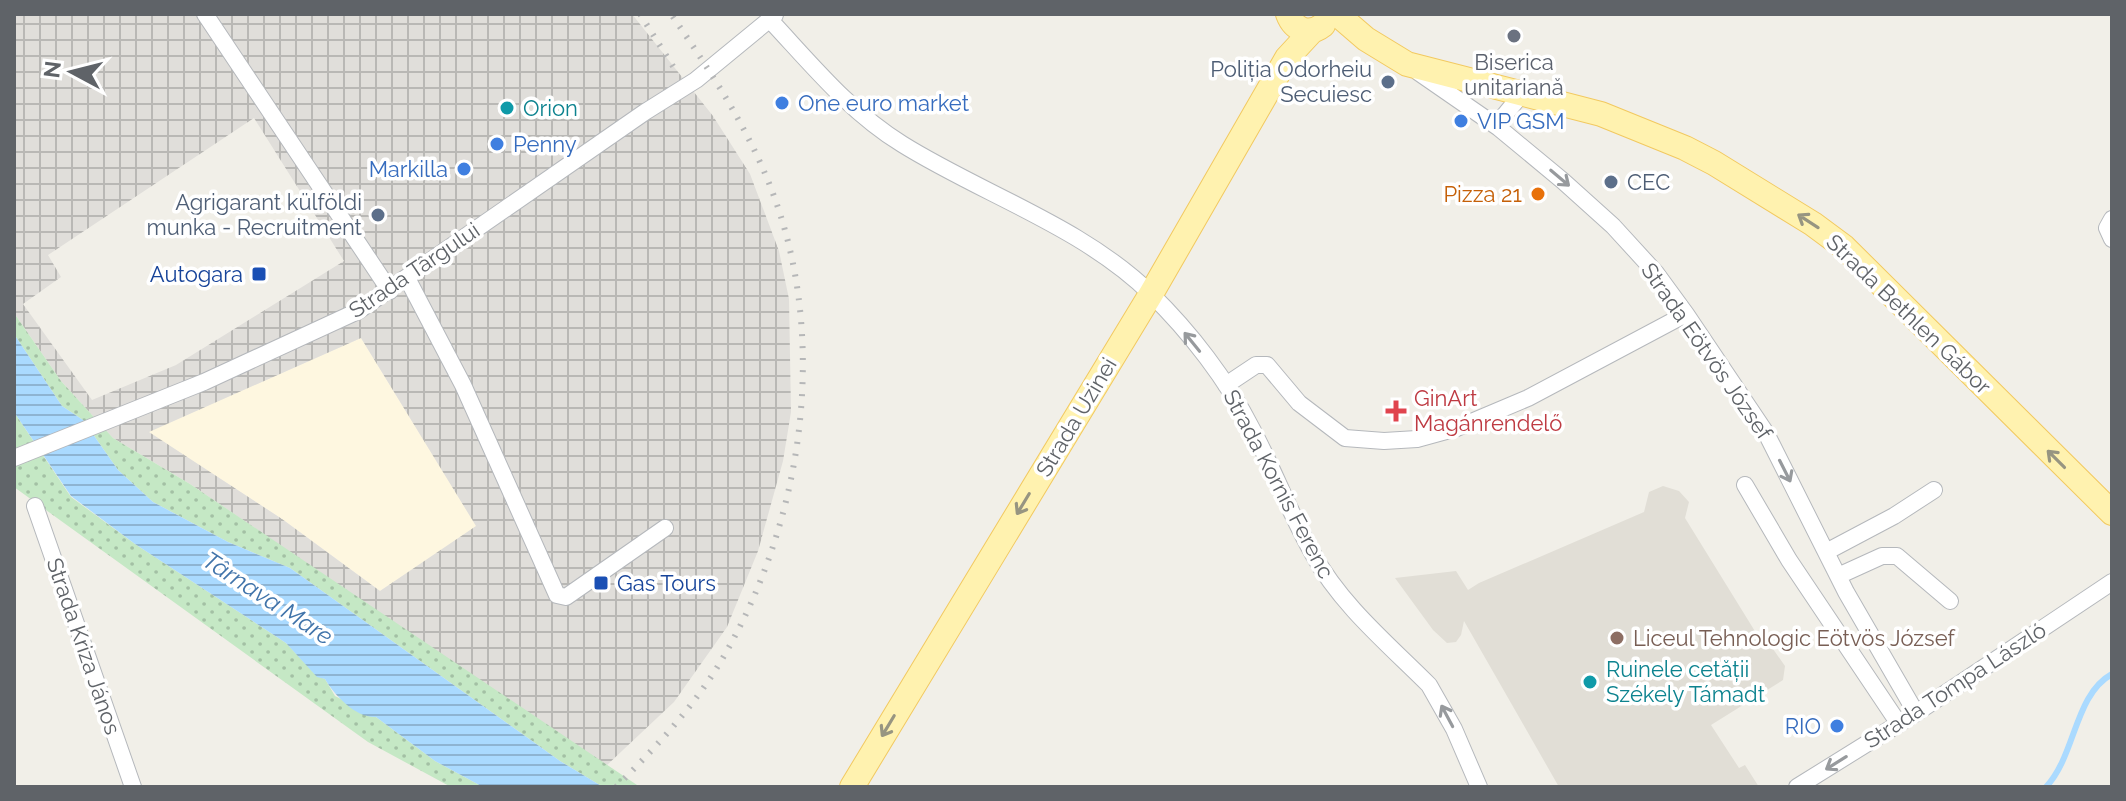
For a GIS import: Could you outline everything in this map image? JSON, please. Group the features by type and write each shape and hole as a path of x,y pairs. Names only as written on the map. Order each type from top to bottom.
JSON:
{"main road":[{"name":"Strada Bethlen Gábor","path":"1288,16 1298,28 1324,22 1366,39 1407,64 1601,114 1652,133 1714,163 1813,224 1844,247 2112,513"},
{"path":"1287,58 1288,16"},
{"path":"1287,58 1324,22"},
{"name":"Strada Uzinei","path":"856,780 1151,294 1287,58"}],"street":[{"path":"205,14 390,291"},
{"name":"Strada Târgului","path":"16,457 204,382 344,318 390,291 645,112 696,80 773,17"},
{"name":"Strada Kornis Ferenc","path":"773,17 844,100 872,124 903,145 1075,239 1129,275 1151,294 1226,385 1252,428 1313,555 1338,593 1429,685 1454,729 1479,787"},
{"name":"Strada Eötvös József","path":"1407,64 1499,128 1563,181 1613,226 1656,273 1766,433 1838,576 1916,713"},
{"path":"1499,128 1503,117 1521,95"},
{"path":"2112,219 2107,228 2112,239"},
{"path":"407,278 463,385 557,595 566,597 665,528"},
{"path":"1226,385 1256,365 1267,365 1299,403 1345,438 1384,441 1417,439 1457,428 1528,398 1686,314"},
{"path":"1745,485 1789,560 1899,724"},
{"path":"1826,552 1882,523 1934,490"},
{"name":"Strada Kriza János","path":"35,506 133,787"},
{"path":"1838,576 1882,556 1897,556 1950,601"},
{"name":"Strada Tompa László","path":"1797,787 1916,713 2112,582"}],"shaded area":[{"path":"14,14 632,14 713,116 750,174 779,251 789,299 791,412 783,461 758,551 727,627 674,702 606,766 190,484 113,438 61,381 14,313","holes":["254,118 344,261 176,365 92,400 23,304 61,277 48,255","361,338 476,526 380,591 282,519 149,432"]},
{"path":"361,338 477,527 380,591 282,519 148,432"},
{"name":"Liceul Tehnologic Eötvös József","path":"1663,486 1679,491 1689,502 1685,518 1761,641 1773,649 1785,666 1783,680 1711,725 1739,768 1745,765 1759,787 1559,787 1464,621 1456,642 1447,643 1433,630 1395,578 1456,571 1468,590 1644,512 1649,492"}],"green space":[{"path":"14,313 61,381 113,438 190,484 640,787 603,787 560,761 290,568 228,542 153,502 118,470 83,420 62,406 14,334"},
{"path":"14,412 71,497 135,544 286,643 317,676 325,679 335,696 376,717 435,761 483,787 451,787 368,742 14,487"}],"water":[{"name":"Târnava Mare","path":"14,334 62,406 83,420 118,470 153,502 228,542 290,568 560,761 603,787 483,787 435,761 376,717 361,714 347,705 325,679 317,677 286,643 135,544 71,496 14,412"}],"waterway":[{"path":"2046,787 2064,759 2090,696 2112,674"}],"railway":[{"path":"640,14 676,71"},
{"path":"616,787 659,743 698,695 721,661 749,609 771,553 787,495 798,436 803,376 801,315 791,256 775,199 742,126 671,14"}],"place":[{"name":"Biserica unitariană","path":"1514,36"},
{"name":"Poliția Odorheiu Secuiesc","path":"1388,82"},
{"name":"One euro market","path":"782,103"},
{"name":"Orion","path":"507,108"},
{"name":"VIP GSM","path":"1461,121"},
{"name":"Penny","path":"497,144"},
{"name":"Markilla","path":"464,169"},
{"name":"CEC","path":"1611,182"},
{"name":"Pizza 21","path":"1538,194"},
{"name":"Agrigarant külföldi munka - Recruitment","path":"378,215"},
{"name":"Autogara","path":"259,274"},
{"name":"GinArt Magánrendelő","path":"1396,411"},
{"name":"Gas Tours","path":"601,583"},
{"name":"Liceul Tehnologic Eötvös József","path":"1617,638"},
{"name":"Ruinele cetății Székely Támadt","path":"1590,682"},
{"name":"RIO","path":"1837,726"}]}
